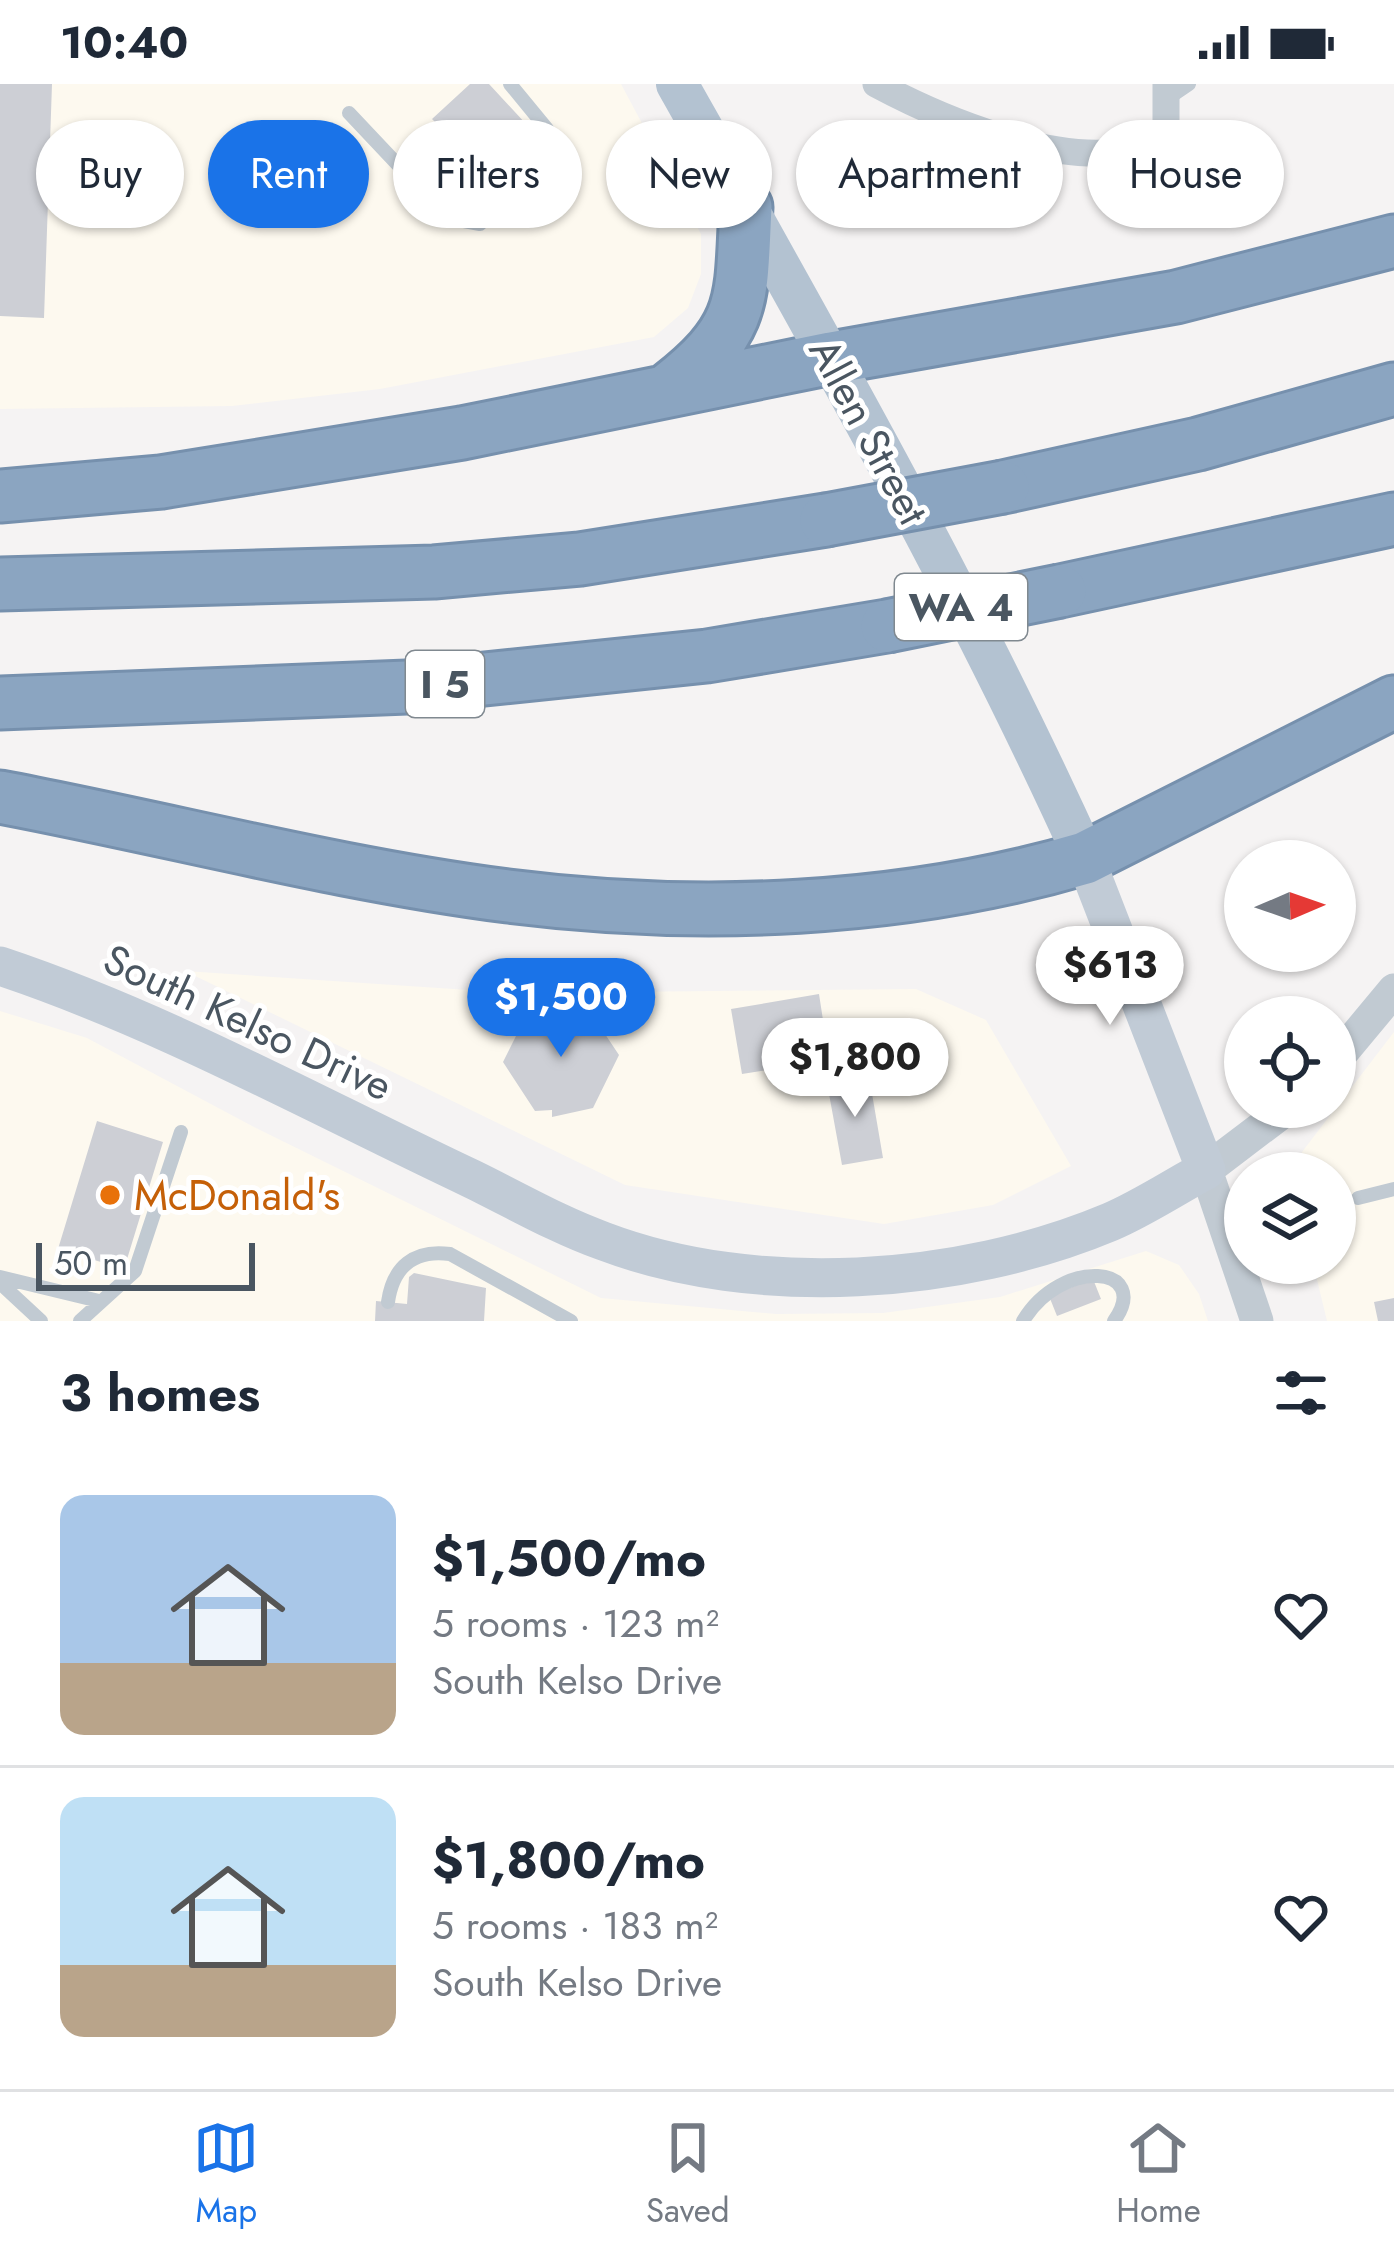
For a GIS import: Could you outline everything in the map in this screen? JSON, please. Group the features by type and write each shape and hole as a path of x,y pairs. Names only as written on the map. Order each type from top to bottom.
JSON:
{"highway":[{"path":"665,392 715,351 734,321 744,228"},
{"path":"0,496 266,467 831,358 1153,302 1394,241"},
{"path":"0,584 434,572 580,559 1003,487 1198,444 1394,389"},
{"name":"I 5","path":"0,703 429,686 707,656 886,626 1394,519"},
{"path":"0,797 424,883 573,903 710,907 846,900 1035,873 1085,858 1394,702"}],"main road":[{"name":"Allen Street","path":"677,84 697,120"},
{"name":"Allen Street","path":"758,228 1030,737 1085,858 1206,1170"},
{"name":"South Kelso Drive","path":"0,966 142,1024 604,1242 745,1273 839,1278 997,1257 1112,1221 1206,1170"}],"street":[{"path":"876,84 982,130 1110,155 1156,142 1166,126 1174,89"},
{"path":"1356,1036 1394,990"},
{"path":"1206,1170 1261,1128"},
{"name":"Allen Street","path":"1206,1170 1257,1321"}],"lane":[{"path":"349,113 448,218 480,224 549,148 547,129 510,84"},
{"path":"80,1321 135,1271 181,1132"},
{"path":"1358,1198 1394,1189"},
{"path":"388,1302 394,1276 404,1263 434,1251 449,1254 572,1321"},
{"path":"1023,1321 1046,1289 1090,1273 1108,1276 1120,1290 1121,1309 1114,1321"},
{"path":"0,1280 99,1301"},
{"path":"0,1280 41,1321"}],"shaded area":[{"path":"0,84 621,84 640,120 606,120 606,228 698,228 701,234 701,274 688,308 654,337 380,389 232,406 0,409"},
{"path":"185,971 513,993 916,989 986,1020 1071,1166 993,1205 884,1224 625,1185"},
{"path":"0,1011 87,1038 254,1127 601,1298 776,1314 883,1313 1000,1297 1146,1251 1179,1265 1199,1294 1208,1321 0,1321"},
{"path":"1394,1032 1394,1321 1327,1321 1318,1284 1356,1284 1356,1152 1302,1152 1320,1128 1356,1128 1356,1082"}],"building":[{"path":"0,84 52,84 51,120 36,120 36,228 47,228 44,318 0,316"},
{"path":"470,84 489,84 522,120 433,120"},
{"path":"819,994 825,1033 779,1068 742,1074 731,1009"},
{"path":"587,1007 619,1055 593,1108 552,1117 552,1110 535,1111 503,1062 529,1010"},
{"path":"869,1076 883,1158 842,1165 827,1083"},
{"name":"McDonald's","path":"97,1121 163,1142 124,1269 58,1249"},
{"path":"414,1273 486,1288 484,1321 375,1321 376,1301 407,1304 409,1277"},
{"path":"1093,1279 1101,1299 1057,1316 1049,1296"},
{"path":"1394,1298 1394,1321 1378,1321 1374,1302"}],"place":[{"name":"McDonald's","path":"110,1195"}]}
